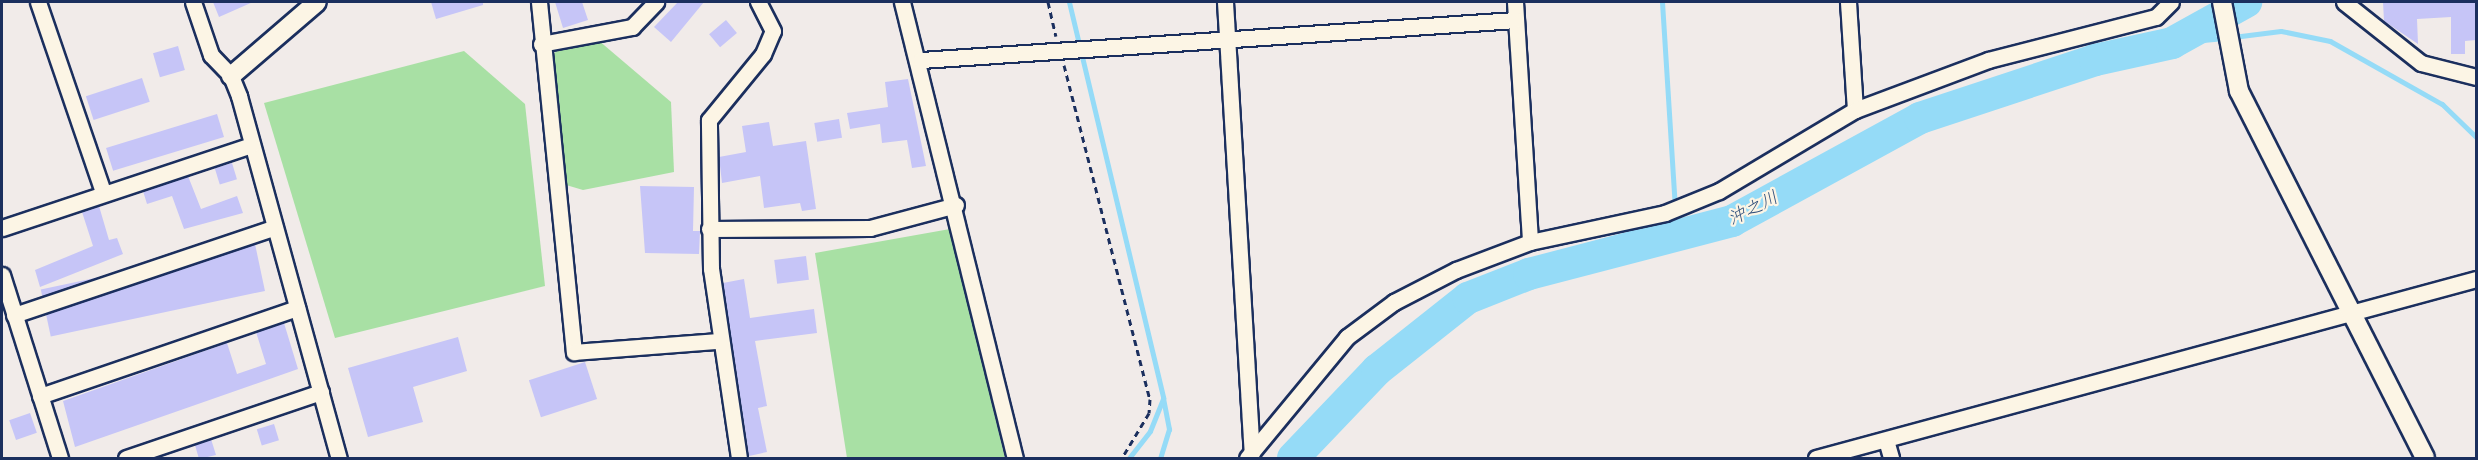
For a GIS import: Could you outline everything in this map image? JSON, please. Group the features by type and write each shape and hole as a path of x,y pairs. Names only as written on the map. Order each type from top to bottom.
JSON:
{"street":[{"path":"38,2 103,192"},
{"path":"193,2 211,55 231,76 339,459"},
{"path":"231,76 317,2"},
{"path":"539,2 541,44 574,352 718,341"},
{"path":"541,44 632,27 656,2"},
{"path":"738,459 718,341 709,229 710,120 763,54 773,31 758,2"},
{"path":"902,2 921,60 1016,459"},
{"path":"1225,2 1250,456"},
{"path":"1515,2 1530,242"},
{"path":"1848,2 1854,110"},
{"path":"1250,456 1347,337 1405,296 1530,242 1628,225 1719,191 1854,110 1988,60 2156,17 2170,2"},
{"path":"2222,2 2227,47 2239,91 2425,459"},
{"path":"2344,2 2421,63 2476,77"},
{"path":"921,60 1516,20"},
{"path":"2,228 103,192 252,145"},
{"path":"709,229 870,228 956,206"},
{"path":"14,315 275,227"},
{"path":"2,275 60,459"},
{"path":"1816,459 2476,279"},
{"path":"40,396 297,308"},
{"path":"126,459 321,392"},
{"path":"1886,440 1891,459"}],"path":[{"path":"1048,2 1063,51 1150,399 1149,413 1122,459"}],"green space":[{"path":"591,34 671,102 674,172 583,190 556,182 554,53"},
{"path":"464,51 525,104 545,286 335,338 264,103"},
{"path":"950,229 1005,458 847,458 815,253"}],"building":[{"path":"213,2 253,2 219,17"},
{"path":"431,2 483,2 483,5 436,19"},
{"path":"555,2 582,2 588,20 563,28"},
{"path":"678,2 704,2 671,42 654,27"},
{"path":"2383,2 2476,2 2476,40 2465,41 2465,54 2451,54 2451,17 2417,19 2418,44 2384,21"},
{"path":"726,20 737,33 720,47 709,34"},
{"path":"178,46 185,70 160,77 153,53"},
{"path":"142,78 150,102 94,120 86,96"},
{"path":"908,79 926,166 912,168 907,140 882,143 880,124 850,129 847,113 888,107 885,82"},
{"path":"217,114 224,137 113,171 106,148"},
{"path":"839,119 842,138 817,142 814,123"},
{"path":"769,122 773,146 806,141 816,209 802,211 800,203 764,208 760,176 722,183 719,157 746,152 742,126"},
{"path":"232,163 237,179 220,185 215,168"},
{"path":"188,176 201,209 237,196 243,213 184,229 172,196 147,204 143,191"},
{"path":"640,186 694,187 693,231 700,231 699,254 645,253"},
{"path":"99,206 109,240 117,238 123,254 40,287 35,270 93,246 82,212"},
{"path":"255,244 265,291 51,336 41,290"},
{"path":"806,256 809,280 777,284 774,260"},
{"path":"744,279 750,318 814,309 817,333 755,341 767,406 758,408 767,452 749,456 723,283"},
{"path":"284,323 298,369 75,447 63,401 227,343 237,374 266,364 256,332"},
{"path":"458,337 467,371 413,387 423,422 368,437 348,368"},
{"path":"585,362 597,399 541,417 529,380"},
{"path":"30,413 37,433 16,440 9,420"},
{"path":"274,424 279,440 262,446 257,429"},
{"path":"211,439 216,455 199,459 195,445"}],"waterway":[{"path":"1069,2 1163,398 1169,429 1160,458"},
{"path":"1662,2 1677,239"},
{"name":"沖之川","path":"1293,458 1377,370 1468,298 1529,274 1732,221 1920,118 2095,60 2172,43 2246,2"},
{"path":"2233,37 2281,31 2330,41 2442,104 2476,137"},
{"path":"2172,43 2224,38"},
{"path":"1129,458 1150,431 1163,399"}]}
